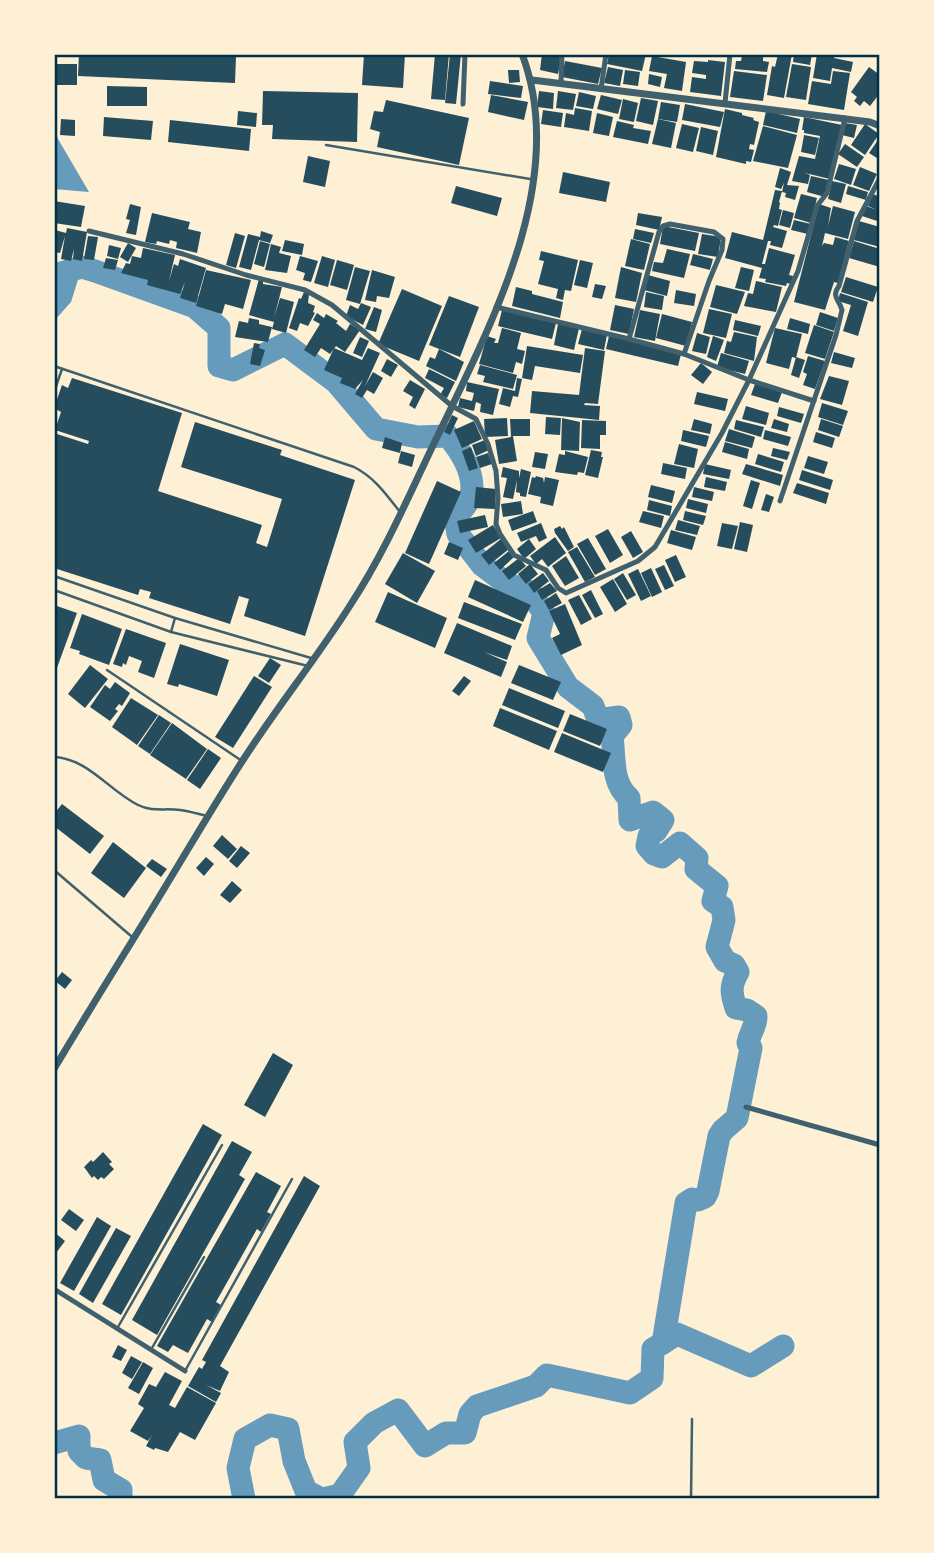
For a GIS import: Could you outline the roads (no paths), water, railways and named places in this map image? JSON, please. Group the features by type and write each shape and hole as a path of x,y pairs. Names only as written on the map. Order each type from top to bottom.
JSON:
{"street":[{"path":"463,104 465,54"},
{"path":"54,1069 242,761 351,605 402,514 452,406 496,307 517,250 534,180 536,160 532,80 522,54"},
{"path":"561,83 562,54"},
{"path":"601,89 606,54"},
{"path":"725,103 730,54"},
{"path":"532,80 845,118 880,126"},
{"path":"89,231 183,254 316,295 332,306 452,406 474,416 491,452 498,484 496,524 507,546 526,562 546,570 558,588 566,593 638,561 655,547 722,433 798,271 817,206 827,193 845,118"},
{"path":"780,500 841,316 842,310 834,297 835,291 839,286 857,221 880,178"},
{"path":"629,339 659,232 663,226 670,224 714,232 723,239 722,250 684,354"},
{"path":"496,307 684,354 749,380 814,401"},
{"path":"746,1107 880,1145"},
{"path":"54,1289 185,1371"}],"lane":[{"path":"326,145 534,180"},
{"path":"54,366 354,467 365,472 378,484 402,514"},
{"path":"54,392 62,369"},
{"path":"54,576 175,618 314,659"},
{"path":"54,590 171,632 308,666"},
{"path":"171,632 175,618"},
{"path":"107,670 242,761"},
{"path":"54,757 65,758 88,768 135,804 145,808 179,810 208,816"},
{"path":"54,870 134,938"},
{"path":"117,1330 222,1145"},
{"path":"185,1371 292,1179"},
{"path":"150,1351 204,1257"},
{"path":"691,1499 692,1419"}],"water":[{"path":"54,123 58,139 89,192 54,189"},
{"path":"62,263 82,267 71,302 54,321 54,267 58,268"}],"waterway":[{"path":"54,275 82,267 195,307 219,328 219,366 233,370 285,344 336,382 376,429 418,437 448,436 464,460 472,488 470,497 455,518 458,534 482,565 506,583 530,592 544,613 538,638 568,687 593,706 598,720 619,717 621,725 612,736 614,761 619,785 629,798 630,820 653,812 663,820 649,836 647,846 654,854 662,857 680,843 697,858 696,869 717,886 713,901 722,907 724,920 717,947 725,961 734,965 738,972 732,990 736,1008 747,1010 756,1016 756,1020 748,1043 751,1048 737,1118 719,1136 705,1197 686,1203 663,1343"},
{"path":"323,1499 340,1495 359,1468 355,1442 374,1423 398,1410 425,1446 446,1433 465,1433 470,1414 477,1406 536,1386 547,1375 630,1393 652,1378 653,1349 677,1334 751,1366 783,1346"},
{"path":"244,1499 238,1468 245,1439 270,1425 288,1429 294,1461 306,1491 321,1499"},
{"path":"54,1443 79,1436 79,1451 86,1458 100,1460 104,1480 121,1490 121,1499"}]}
